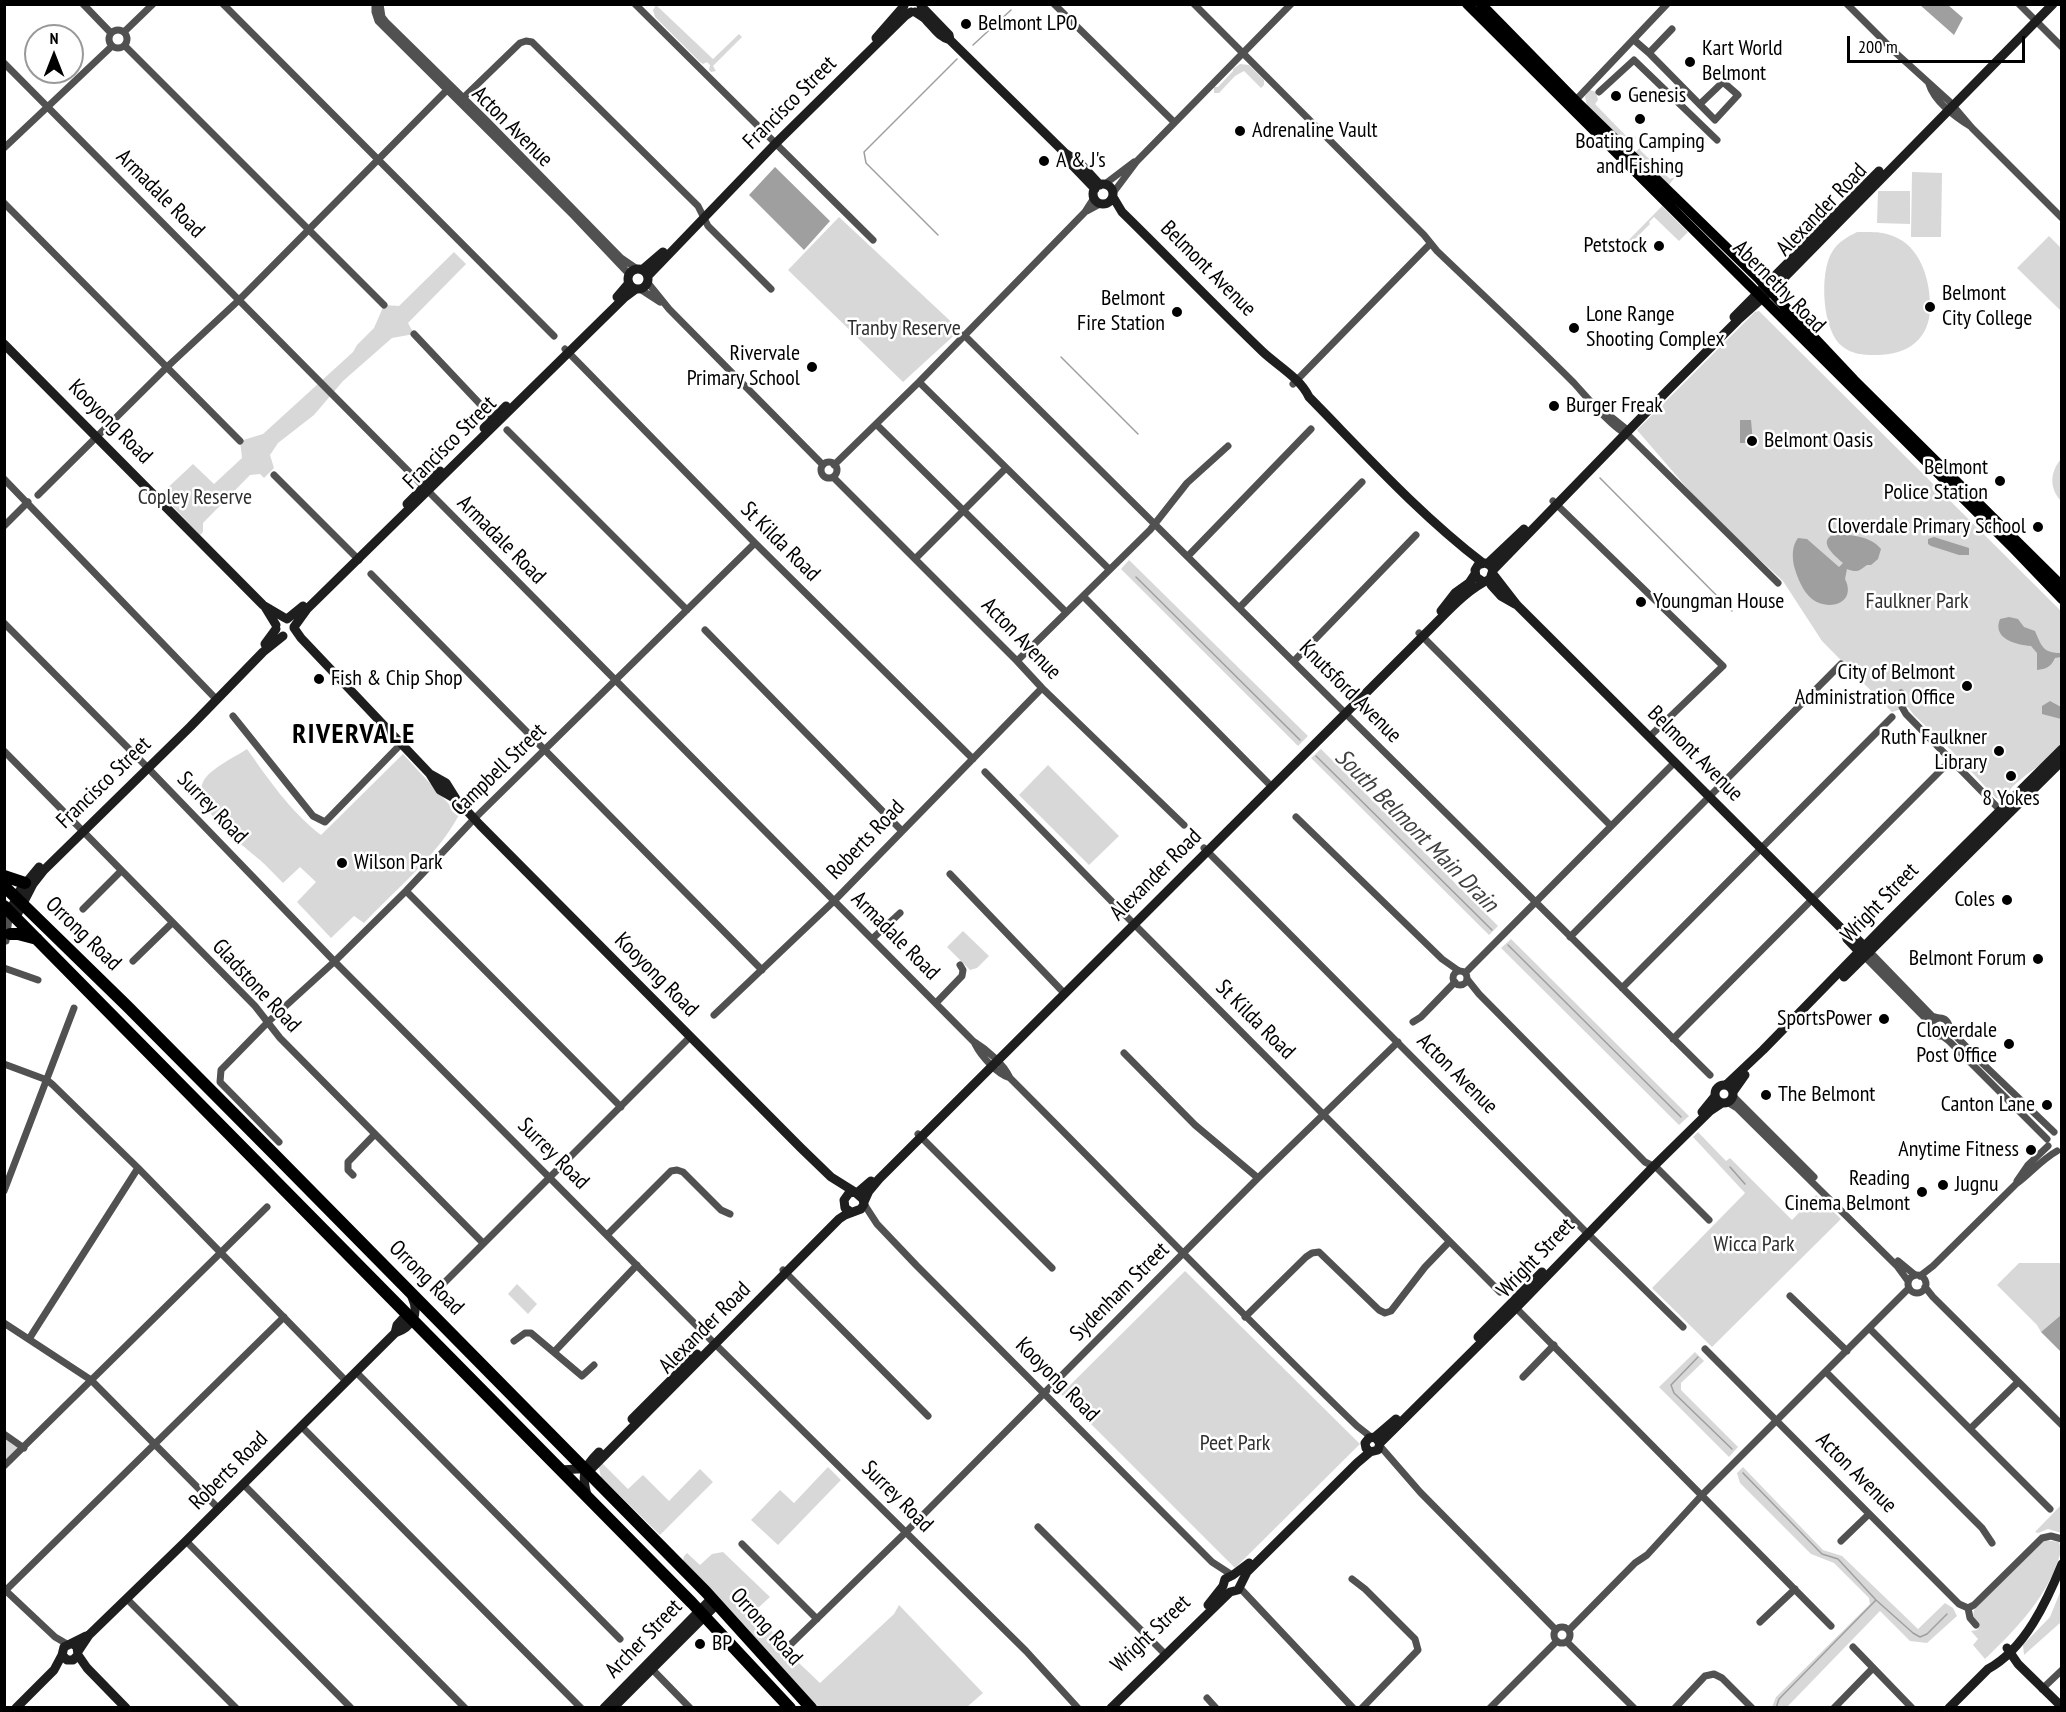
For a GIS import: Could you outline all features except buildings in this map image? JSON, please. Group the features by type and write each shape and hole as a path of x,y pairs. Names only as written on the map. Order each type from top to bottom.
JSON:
{"highway":[{"path":"4,876 25,883"},
{"name":"Orrong Road","path":"4,886 127,1006 585,1469 714,1601 811,1707"},
{"name":"Orrong Road","path":"10,911 702,1613 790,1707"},
{"path":"7,940 18,934 38,940"}],"main road":[{"name":"Abernethy Road","path":"1467,4 1573,104 2061,586"},
{"name":"Abernethy Road","path":"1481,4 1573,104"},
{"name":"Abernethy Road","path":"1764,292 2061,599"}],"street":[{"path":"83,4 111,33"},
{"path":"124,32 153,4"},
{"path":"223,4 554,336"},
{"name":"Acton Avenue","path":"375,4 378,21 447,90 461,100"},
{"name":"Acton Avenue","path":"380,4 382,17 386,22 823,465"},
{"path":"635,4 873,240"},
{"path":"1054,4 1174,122"},
{"path":"1194,4 1424,234 1430,244 1778,583"},
{"path":"834,465 919,382 1291,4"},
{"path":"1573,104 1667,4"},
{"path":"1847,4 1929,84 1930,90 1972,128 2061,218"},
{"path":"2019,4 2061,47"},
{"name":"Alexander Road","path":"2034,20 2046,4"},
{"name":"Alexander Road","path":"1421,634 1472,588 1624,431 1948,105 2053,4"},
{"name":"Francisco Street","path":"19,901 25,883 215,698 268,641 280,632 292,633 308,609 357,558 639,279 664,251 913,7"},
{"name":"Belmont Avenue","path":"913,7 949,35 950,40 1065,154 1069,162 1294,382 1306,390 1309,397 1426,516 1487,572 1517,605 1762,847 1845,932 1847,939 1865,952 1932,1016 1947,1022 1948,1028 1981,1062 2059,1132 2048,1142"},
{"path":"1649,53 1672,29"},
{"path":"111,33 119,30 124,32 128,41 126,46"},
{"path":"111,33 109,38 112,46 117,49 126,46"},
{"path":"1634,40 1715,120 1738,95 1723,82 1700,104"},
{"path":"461,100 520,42 532,42 698,206 708,226 771,289"},
{"path":"4,148 112,46"},
{"path":"126,46 384,305"},
{"path":"1623,51 1717,140"},
{"path":"1599,92 1634,60"},
{"name":"Armadale Road","path":"4,63 974,1041 978,1050 1007,1072 1010,1078 1185,1253 1245,1317 1389,1458 1556,1630"},
{"path":"38,495 167,367 239,300 447,90"},
{"path":"1103,194 1137,160"},
{"path":"4,203 240,441"},
{"path":"1294,382 1430,244"},
{"path":"414,334 496,420"},
{"name":"Knutsford Avenue","path":"964,335 1710,1075"},
{"name":"Kooyong Road","path":"4,344 263,605 280,632 302,647 392,739 401,744"},
{"name":"St Kilda Road","path":"567,351 755,543 973,759"},
{"path":"919,382 1109,569"},
{"path":"876,424 1066,612"},
{"path":"1188,556 1311,429"},
{"path":"507,430 687,610"},
{"path":"1017,661 1156,524 1187,483 1227,446"},
{"path":"830,462 834,465 836,474 833,477 823,476 821,472 823,465 830,462"},
{"path":"915,559 1006,468"},
{"path":"274,475 357,558"},
{"name":"Acton Avenue","path":"833,477 1017,661 1041,688 1184,825"},
{"path":"4,479 215,698"},
{"path":"1240,607 1362,482"},
{"path":"4,526 28,502"},
{"path":"1555,502 1723,666 1649,737"},
{"path":"1294,661 1416,535"},
{"name":"Campbell Street","path":"279,1142 220,1082 221,1070 268,1022 335,961 406,891 474,819 755,543"},
{"name":"Belmont Avenue","path":"1465,551 1475,572 1487,572"},
{"name":"Francisco Street","path":"280,632 279,620 286,619 299,610 357,558"},
{"name":"Alexander Road","path":"585,1469 588,1463 785,1272 839,1213 854,1205 993,1062 1344,712 1421,634 1455,593 1469,583 1475,572"},
{"path":"371,574 762,969"},
{"path":"1083,596 1270,785"},
{"name":"Kooyong Road","path":"263,605 292,622 301,638 430,774 446,783 456,799 474,819 831,1177 854,1205 877,1224 1254,1604 1353,1707"},
{"name":"Surrey Road","path":"4,623 335,961 714,1342 1027,1652 1078,1707"},
{"path":"705,630 902,831"},
{"path":"1421,634 1611,826"},
{"path":"1570,937 1841,664"},
{"name":"Roberts Road","path":"714,1015 834,901 1041,688"},
{"path":"1901,693 1902,706 1906,714 2002,813"},
{"path":"233,716 313,816 325,822 401,744"},
{"path":"1622,988 1892,717"},
{"name":"Wright Street","path":"1111,1707 1214,1600 1247,1572 1395,1419 1513,1306 1652,1165 1726,1098 1744,1076 2002,813 2061,749"},
{"name":"Gladstone Road","path":"4,751 268,1022 280,1038 483,1243"},
{"path":"1673,1039 1951,760"},
{"name":"Wright Street","path":"2002,813 2061,761"},
{"path":"1413,1022 1421,1017 1675,762"},
{"name":"St Kilda Road","path":"985,772 1132,923 1500,1292"},
{"path":"1296,817 1709,1220"},
{"name":"Francisco Street","path":"10,911 81,829"},
{"name":"Acton Avenue","path":"1206,850 1683,1327"},
{"path":"83,909 121,871"},
{"path":"950,874 1063,992"},
{"path":"406,891 621,1107"},
{"path":"7,940 10,911"},
{"path":"872,939 900,913"},
{"path":"133,961 172,923"},
{"name":"Belmont Avenue","path":"1865,952 1931,1024 1932,1032 1949,1041 2048,1142 2052,1150 2060,1151"},
{"name":"Wright Street","path":"1726,1098 1718,1087 1726,1085 1865,952"},
{"path":"936,1003 962,976 963,970 960,965"},
{"path":"4,968 38,980"},
{"path":"4,1191 74,1008"},
{"path":"1931,1024 1940,1018"},
{"path":"1941,1035 1946,1033 1948,1028"},
{"path":"438,1288 690,1037"},
{"name":"Sydenham Street","path":"791,1644 906,1532 1258,1178 1398,1042"},
{"path":"1124,1053 1195,1125 1258,1178"},
{"path":"4,1064 47,1080 138,1168 346,1381"},
{"path":"1726,1085 1731,1087 1726,1098"},
{"path":"1726,1098 1921,1282 1932,1298 2061,1425"},
{"path":"1726,1098 1898,1266 1910,1287"},
{"path":"353,1175 348,1170 348,1162 375,1134"},
{"path":"920,1136 1052,1268"},
{"name":"Alexander Road","path":"856,1193 920,1136"},
{"path":"2016,1184 2028,1165 2048,1142"},
{"path":"1569,1630 1635,1563 1648,1554 1701,1496 1910,1287 1921,1282 1934,1266 2045,1157 2060,1151"},
{"path":"29,1339 138,1168"},
{"path":"607,1235 671,1171 683,1172 721,1210 730,1214"},
{"name":"Kooyong Road","path":"831,1177 856,1193"},
{"path":"854,1205 856,1193"},
{"path":"4,1467 267,1207"},
{"path":"1245,1317 1306,1257 1318,1252 1379,1310 1385,1313 1391,1311 1425,1267 1449,1242"},
{"path":"555,1351 638,1265"},
{"path":"785,1272 928,1416"},
{"path":"1910,1287 1921,1282"},
{"path":"410,1292 415,1305 410,1317"},
{"path":"1790,1296 1847,1351"},
{"path":"1513,1306 1831,1626"},
{"path":"126,1707 5,1589 284,1317"},
{"name":"Roberts Road","path":"16,1707 244,1485 395,1333 402,1330 410,1317"},
{"path":"4,1323 91,1380 218,1508"},
{"path":"1869,1328 2050,1509"},
{"path":"514,1341 525,1333 531,1333 555,1351 585,1379 594,1365"},
{"path":"1523,1377 1554,1346"},
{"name":"Acton Avenue","path":"1705,1349 1959,1604 1968,1608 1970,1618 1976,1625"},
{"path":"356,1372 620,1639"},
{"path":"1826,1372 1982,1528 1992,1543"},
{"path":"1970,1429 2018,1382"},
{"path":"301,1426 580,1707"},
{"path":"4,1434 24,1448"},
{"path":"561,1470 585,1469 583,1478 587,1497"},
{"path":"244,1485 465,1707"},
{"path":"1841,1541 1869,1514"},
{"path":"1038,1527 1163,1652"},
{"path":"1968,1608 1974,1605 2042,1538 2051,1536 2061,1539"},
{"path":"186,1541 351,1707"},
{"path":"742,1544 817,1619"},
{"path":"1949,1707 2006,1652 2020,1643 2045,1604 2061,1564"},
{"path":"1352,1579 1365,1589 1414,1639 1418,1650 1362,1707"},
{"path":"1761,1622 1794,1589"},
{"path":"127,1599 237,1707"},
{"name":"Archer Street","path":"613,1707 714,1601"},
{"path":"1567,1642 1560,1643 1554,1638 1556,1630 1565,1628 1569,1630"},
{"path":"1567,1642 1570,1638 1569,1630"},
{"path":"1491,1707 1557,1641"},
{"path":"1567,1642 1634,1707"},
{"path":"1852,1647 1912,1707"},
{"name":"Wright Street","path":"1104,1707 1163,1652"},
{"path":"2006,1652 2013,1663 2018,1664 2061,1707"},
{"path":"650,1666 690,1707"},
{"name":"Archer Street","path":"604,1707 650,1666"},
{"path":"1834,1707 1873,1668"},
{"path":"2042,1689 2061,1670"},
{"path":"1675,1707 1706,1676 1714,1674 1722,1678 1752,1707"},
{"path":"1207,1698 1216,1707"}],"green space":[{"path":"656,5 713,59 739,34 742,37 713,66 716,71 711,72 707,62 703,64 700,62 655,17 653,10"},
{"path":"1240,64 1249,65 1264,80 1264,85 1261,88 1244,71 1235,76 1219,93 1214,93 1214,87 1218,87"},
{"path":"1590,90 1596,92 1598,100 1595,104 1629,139 1633,135 1636,138 1629,145 1587,106 1585,96"},
{"path":"1642,145 1640,150 1670,179 1675,177 1669,185 1635,153"},
{"path":"1912,172 1942,173 1941,237 1911,237"},
{"path":"1878,191 1910,191 1910,224 1877,223"},
{"path":"1662,206 1688,232 1679,241 1654,217 1622,252 1619,250"},
{"name":"Tranby Reserve","path":"839,217 960,330 903,382 788,270"},
{"path":"1857,232 1884,233 1893,236 1910,247 1922,264 1930,295 1926,328 1914,344 1896,353 1874,355 1854,353 1843,347 1831,329 1827,316 1824,287 1828,261 1837,245"},
{"path":"2049,236 2061,248 2061,311 2017,268"},
{"name":"Copley Reserve","path":"454,252 466,264 408,323 414,334 392,338 343,381 314,415 278,443 270,455 274,468 264,478 260,474 250,475 203,523 203,532 200,535 161,494 193,464 214,484 242,458 240,441 263,434 353,352 374,328 384,305 399,306"},
{"name":"Faulkner Park","path":"1759,311 2061,611 2061,744 2044,762 2022,778 2002,800 1996,798 1908,707 1892,712 1822,641 1783,581 1706,510 1637,430 1755,312"},
{"path":"2061,459 2061,501 2054,491 2052,480"},
{"path":"1129,560 1308,736 1298,746 1121,569"},
{"path":"247,749 290,805 321,835 403,754 459,815 428,858 364,923 354,916 331,938 297,902 316,882 300,867 283,883 231,836 204,803 201,792 206,777"},
{"path":"1321,749 1498,926 1489,935 1311,758"},
{"path":"1048,765 1119,836 1089,865 1019,795"},
{"path":"963,931 989,956 977,968 970,970 947,947"},
{"path":"1511,939 1689,1116 1679,1125 1501,948"},
{"name":"Wicca Park","path":"1698,1132 1726,1161 1730,1158 1792,1220 1816,1195 1841,1219 1712,1347 1652,1288 1745,1193 1693,1137"},
{"path":"2019,1263 2061,1263 2061,1315 2041,1332 2037,1325 1997,1285"},
{"name":"Peet Park","path":"1185,1271 1360,1444 1235,1568 1061,1394"},
{"path":"517,1284 537,1304 528,1314 508,1294"},
{"path":"1695,1352 1704,1361 1681,1383 1681,1390 1738,1447 1729,1457 1659,1387"},
{"path":"5,1435 24,1448 5,1466"},
{"path":"602,1463 628,1489 643,1475 669,1501 700,1469 713,1482 660,1535 601,1477 599,1468"},
{"path":"828,1467 841,1480 778,1545 751,1520 780,1490 794,1503"},
{"path":"1743,1467 1823,1550 1842,1556 1918,1629 1945,1603 1953,1608 1957,1616 1927,1643 1910,1641 1880,1611 1787,1707 1772,1707 1776,1697 1870,1604 1869,1598 1834,1563 1811,1554 1740,1483 1737,1473"},
{"path":"2061,1505 2061,1533 2048,1529 2035,1532"},
{"path":"2045,1540 2059,1542 2061,1551 2049,1582 2020,1623 1985,1659 1973,1645 1978,1639 1971,1631 1977,1630 1980,1625 1973,1616 1974,1610 2040,1542"},
{"path":"723,1552 770,1597 758,1608 780,1645 820,1683 894,1614 899,1605 983,1693 967,1707 817,1707 683,1561 687,1553 700,1565 712,1554"},
{"path":"2061,1590 2061,1622 2024,1655 2023,1645 2050,1617"}],"shaded area":[{"path":"1920,5 1948,5 1963,18 1954,35"},
{"path":"775,167 830,221 804,250 749,195"},
{"path":"1740,420 1751,420 1753,443 1740,443"},
{"path":"1837,533 1867,539 1881,549 1878,559 1871,565 1858,571 1847,569 1845,579 1848,587 1847,594 1839,603 1826,605 1812,599 1803,588 1794,566 1793,551 1798,538 1807,539 1839,567 1843,563 1831,552 1827,543 1831,536"},
{"path":"1934,537 1969,548 1969,555 1959,555 1931,546 1928,544 1928,539"},
{"path":"2009,617 2018,619 2024,627 2035,631 2044,648 2050,652 2061,653 2061,657 2055,658 2048,667 2037,670 2037,653 2031,646 2012,642 2002,636 1999,631 2000,619"},
{"path":"2050,701 2061,707 2061,719 2042,714 2042,706"},
{"path":"2061,1315 2062,1349 2060,1351 2041,1332"}],"waterway":[{"path":"973,45 1011,10"},
{"name":"South Belmont Main Drain","path":"938,235 866,163 864,152 957,59"},
{"name":"South Belmont Main Drain","path":"1061,357 1138,434"},
{"path":"1600,478 1732,611"},
{"name":"South Belmont Main Drain","path":"1136,577 1300,740"},
{"name":"South Belmont Main Drain","path":"1316,756 1492,930"},
{"name":"South Belmont Main Drain","path":"1508,945 1681,1117"},
{"name":"South Belmont Main Drain","path":"1730,1167 1745,1184"},
{"name":"South Belmont Main Drain","path":"1698,1357 1671,1385 1674,1393 1732,1449"},
{"name":"South Belmont Main Drain","path":"1743,1473 1822,1554 1838,1559 1876,1600 1913,1633 1920,1637 1927,1634 1947,1614"},
{"name":"South Belmont Main Drain","path":"1776,1708 1779,1699 1876,1600"}],"place":[{"name":"Belmont LPO","path":"966,24"},
{"name":"Kart World Belmont","path":"1690,62"},
{"name":"Genesis","path":"1616,96"},
{"name":"Boating Camping and Fishing","path":"1640,119"},
{"name":"Adrenaline Vault","path":"1240,131"},
{"name":"A & J's","path":"1044,161"},
{"name":"Petstock","path":"1659,246"},
{"name":"Belmont City College","path":"1930,307"},
{"name":"Belmont Fire Station","path":"1177,312"},
{"name":"Lone Range Shooting Complex","path":"1574,328"},
{"name":"Rivervale Primary School","path":"812,367"},
{"name":"Burger Freak","path":"1554,406"},
{"name":"Belmont Oasis","path":"1752,441"},
{"name":"Belmont Police Station","path":"2000,481"},
{"name":"Cloverdale Primary School","path":"2038,527"},
{"name":"Youngman House","path":"1641,602"},
{"name":"Fish & Chip Shop","path":"319,679"},
{"name":"City of Belmont Administration Office","path":"1967,686"},
{"name":"Ruth Faulkner Library","path":"1999,751"},
{"name":"8 Yokes","path":"2011,776"},
{"name":"Wilson Park","path":"342,863"},
{"name":"Coles","path":"2007,900"},
{"name":"Belmont Forum","path":"2038,959"},
{"name":"SportsPower","path":"1884,1019"},
{"name":"Cloverdale Post Office","path":"2009,1044"},
{"name":"The Belmont","path":"1766,1095"},
{"name":"Canton Lane","path":"2047,1105"},
{"name":"Anytime Fitness","path":"2031,1150"},
{"name":"Jugnu","path":"1943,1185"},
{"name":"Reading Cinema Belmont","path":"1922,1192"},
{"name":"BP","path":"700,1644"}],"district":[{"name":"RIVERVALE","path":"354,735"}]}
